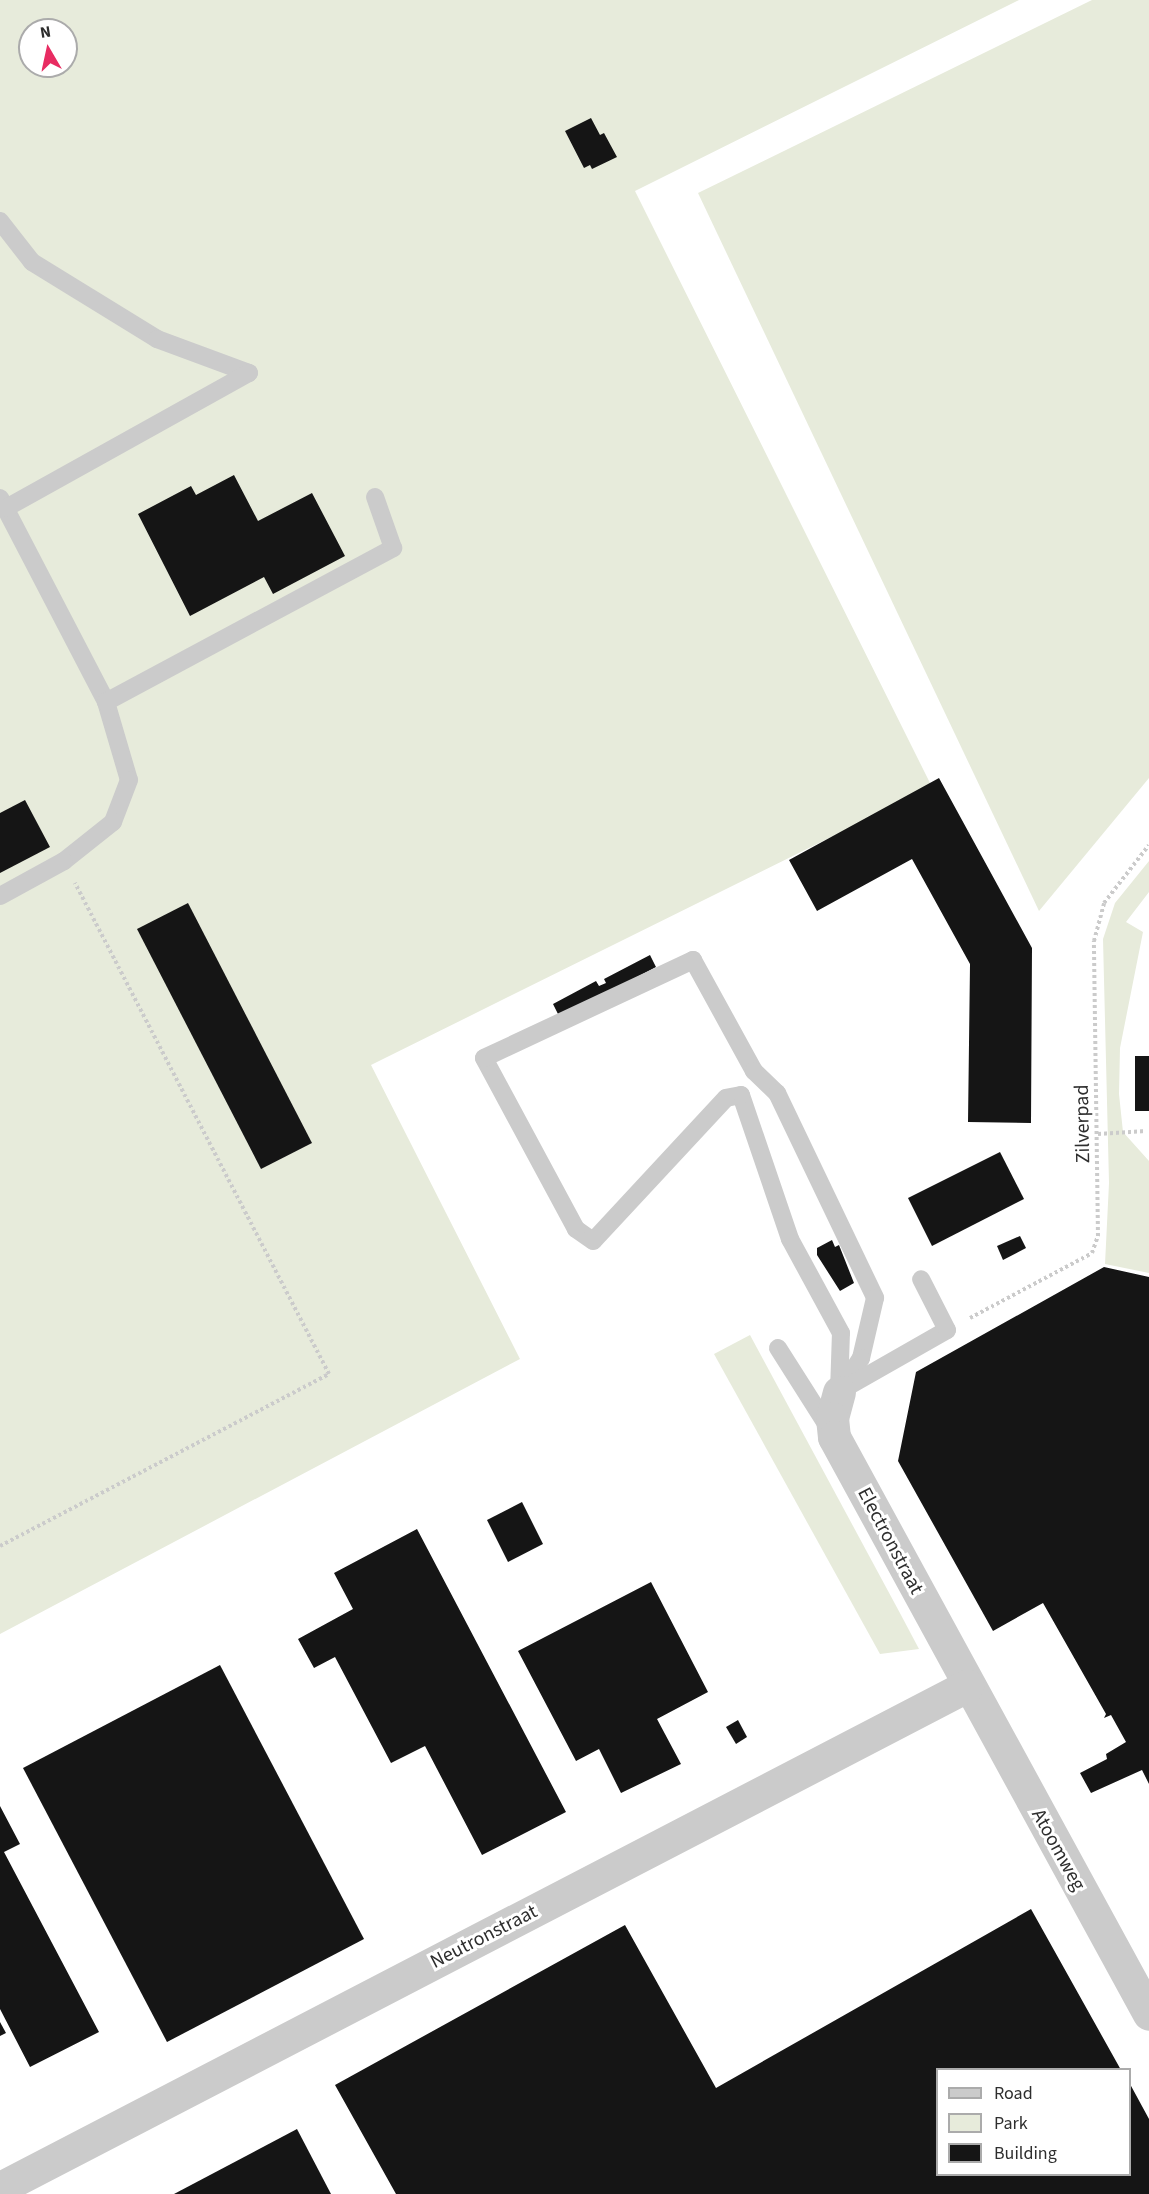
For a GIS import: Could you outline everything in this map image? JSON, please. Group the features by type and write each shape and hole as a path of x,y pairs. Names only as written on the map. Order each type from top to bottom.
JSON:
{"street":[{"name":"Electronstraat","path":"839,1392 832,1418 834,1437 967,1686"},
{"name":"Atoomweg","path":"967,1686 1149,2014"},
{"name":"Neutronstraat","path":"0,2188 967,1686"}],"lane":[{"path":"0,221 32,262 157,339 249,373 3,503 106,702 129,780 113,822 64,861 0,896"},
{"path":"106,702 393,548 375,497"},
{"path":"693,960 754,1071 777,1093 875,1298 861,1358 839,1392 841,1333 790,1239 741,1095 726,1098 593,1241 576,1229 484,1058 693,960"},
{"path":"839,1392 947,1330 921,1279"},
{"path":"778,1348 834,1437"}],"path":[{"name":"Zilverpad","path":"947,1330 1092,1253 1098,1236 1094,941 1104,903 1149,845"},
{"path":"0,1546 328,1374 64,861"},
{"path":"1098,1134 1146,1131"}],"green space":[{"path":"0,0 1019,0 635,191 932,787 371,1065 520,1359 0,1634"},
{"path":"1092,0 1149,0 1149,778 1039,911 698,193"},
{"path":"1149,861 1149,892 1126,922 1143,932 1120,1048 1119,1094 1123,1132 1149,1161 1149,1273 1105,1264 1109,1183 1103,939 1115,903"},
{"path":"750,1335 919,1649 880,1654 714,1354"}],"building":[{"path":"591,118 600,135 604,133 617,157 592,169 590,165 584,168 565,131"},
{"path":"234,475 258,521 312,493 345,556 273,594 264,577 190,616 138,514 191,486 196,495"},
{"path":"939,778 1032,948 1031,1123 968,1122 970,964 912,859 817,911 789,860"},
{"path":"25,800 50,847 0,873 0,813"},
{"path":"188,903 312,1143 261,1169 137,929"},
{"path":"650,955 656,967 560,1018 553,1004 596,981 599,986 606,983 604,979"},
{"path":"1135,1056 1149,1056 1149,1111 1135,1111"},
{"path":"1000,1152 1024,1199 932,1246 908,1198"},
{"path":"1020,1236 1026,1248 1003,1260 997,1246"},
{"path":"832,1240 835,1247 839,1245 854,1283 840,1291 817,1255 817,1248"},
{"path":"1104,1267 1149,1277 1149,1784 1142,1770 1091,1793 1080,1773 1107,1759 1106,1754 1126,1742 1111,1715 1104,1718 1106,1714 1043,1603 993,1631 898,1461 916,1372"},
{"path":"522,1502 543,1544 508,1562 487,1520"},
{"path":"417,1529 566,1812 482,1855 425,1746 391,1763 335,1657 314,1668 298,1639 353,1609 334,1573"},
{"path":"651,1582 708,1692 657,1719 681,1764 621,1793 599,1749 576,1761 518,1651"},
{"path":"220,1665 364,1939 167,2042 23,1768"},
{"path":"738,1720 747,1737 736,1744 726,1727"},
{"path":"0,1806 20,1844 4,1852 99,2032 30,2067 0,2009"},
{"path":"1031,1909 1120,2068 936,2068 936,2176 1131,2176 1131,2086 1149,2119 1149,2194 396,2194 335,2085 625,1925 716,2088"},
{"path":"0,2022 6,2033 0,2036"},
{"path":"297,2129 331,2194 174,2194"}]}
